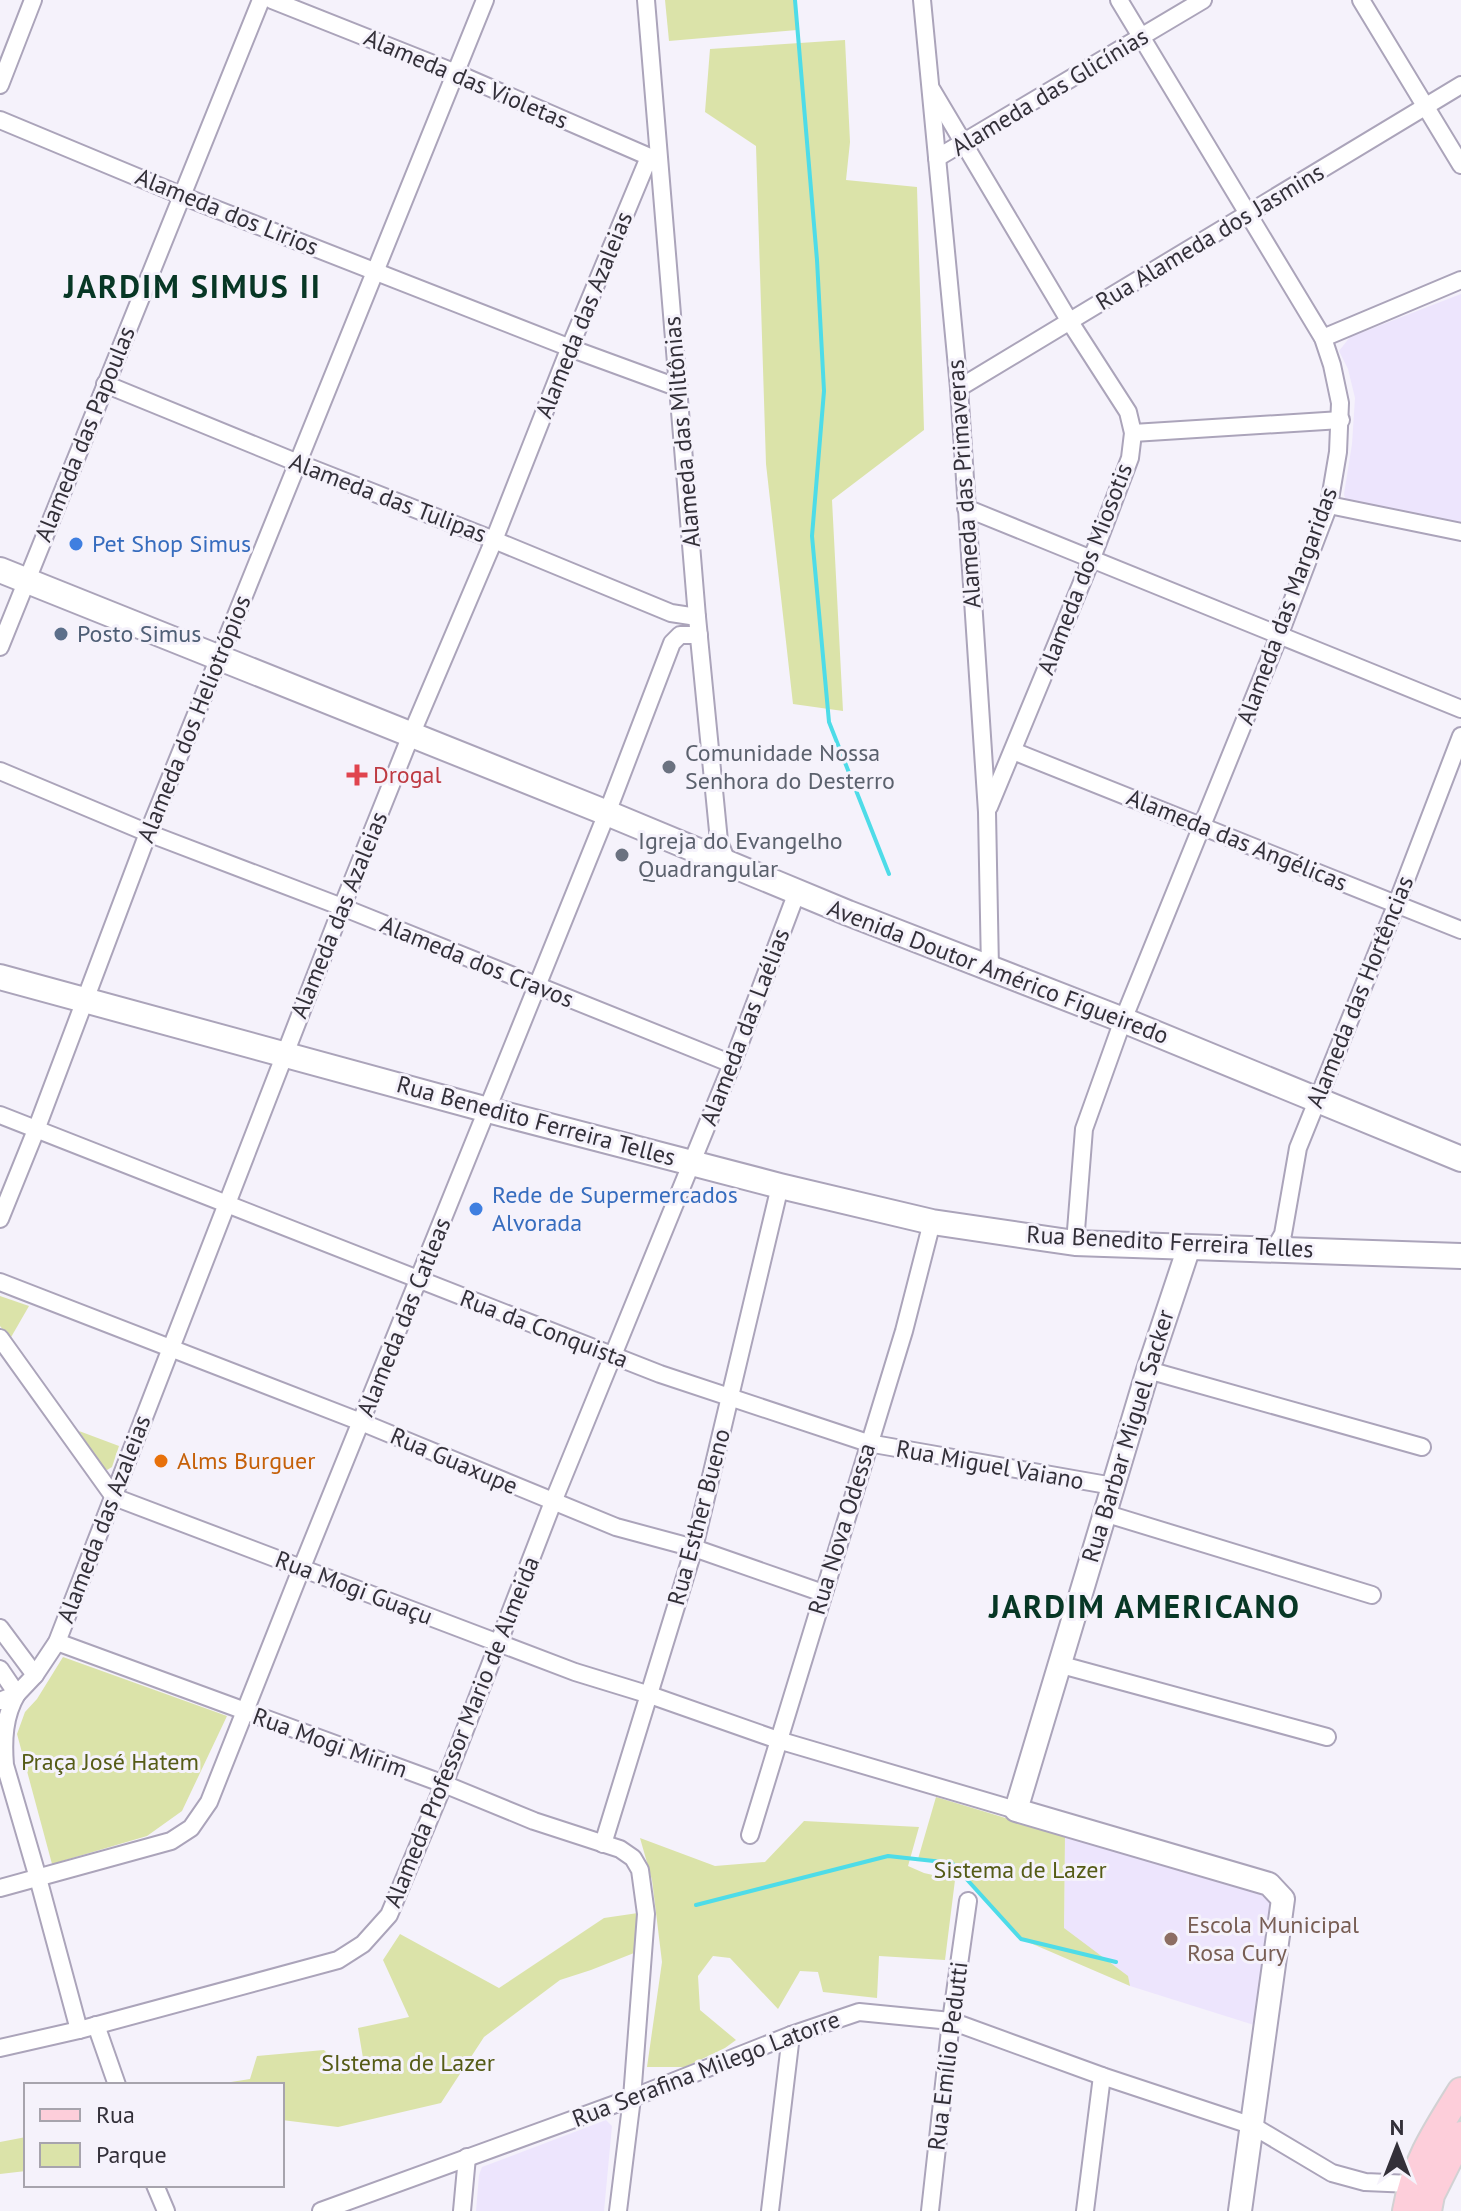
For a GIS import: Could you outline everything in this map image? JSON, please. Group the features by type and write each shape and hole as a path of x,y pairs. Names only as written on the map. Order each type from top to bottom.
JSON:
{"main road":[{"name":"Avenida Doutor Américo Figueiredo","path":"0,570 797,892 1123,1020 1461,1159"},
{"name":"Rua Benedito Ferreira Telles","path":"0,977 488,1110 932,1222 1075,1243 1461,1256"},
{"path":"1406,2211 1411,2184 1430,2140 1461,2091"},
{"path":"1428,2211 1431,2195 1461,2135"}],"street":[{"path":"0,85 33,0"},
{"name":"Alameda das Papoulas","path":"0,647 261,0"},
{"name":"Alameda das Violetas","path":"272,0 456,73 654,159"},
{"name":"Alameda dos Heliotrópios","path":"0,1219 218,657 485,0"},
{"name":"Alameda das Miltônias","path":"646,0 654,159 679,388 697,617 719,841 727,862"},
{"name":"Alameda das Primaveras","path":"922,0 959,388 987,812 990,969"},
{"name":"Alameda das Margaridas","path":"1075,1243 1084,1129 1123,1020 1329,505 1341,420 1339,394 1323,338 1119,0"},
{"name":"Alameda das Glicínias","path":"937,158 1203,0"},
{"path":"1361,0 1461,165"},
{"name":"Alameda dos Miosotis","path":"929,85 1070,322 1128,412 1133,433 1130,458 1092,558 987,812"},
{"name":"Rua Alameda dos Jasmins","path":"959,388 1461,85"},
{"name":"Alameda dos Lirios","path":"0,120 181,195 679,388"},
{"name":"Alameda das Azaleias","path":"17,1694 35,1675 57,1642 411,735 494,540 570,347 654,159"},
{"path":"1323,338 1461,280"},
{"name":"Alameda das Tulipas","path":"105,384 671,613 697,617"},
{"path":"1133,433 1341,420"},
{"path":"1329,505 1461,532"},
{"path":"966,508 1461,709"},
{"path":"671,613 677,624 672,643"},
{"path":"672,643 680,635 699,635"},
{"name":"Alameda das Catleas","path":"0,1888 171,1841 191,1828 209,1802 607,813 672,643"},
{"name":"Alameda das Hortências","path":"1271,1249 1283,1234 1298,1148 1461,736"},
{"name":"Alameda das Angélicas","path":"1013,751 1461,930"},
{"name":"Alameda dos Cravos","path":"0,771 148,833 342,907 732,1064"},
{"path":"984,772 989,777 1002,777"},
{"name":"Alameda das Laélias","path":"691,1162 797,892"},
{"name":"Rua da Conquista","path":"0,1115 612,1355 868,1443"},
{"name":"Alameda Professor Mario de Almeida","path":"0,2048 79,2030 338,1960 363,1944 389,1915 691,1162"},
{"name":"Rua Esther Bueno","path":"603,1844 694,1548 780,1186"},
{"name":"Rua Nova Odessa","path":"750,1835 904,1331 932,1222"},
{"name":"Rua Barbar Miguel Sacker","path":"1016,1810 1104,1513 1189,1247"},
{"name":"Rua Guaxupe","path":"0,1282 361,1422 616,1527 694,1548 823,1593"},
{"path":"0,1338 114,1497"},
{"path":"1148,1370 1422,1447"},
{"name":"Rua Miguel Vaiano","path":"868,1443 1113,1486"},
{"name":"Rua Mogi Guaçu","path":"114,1497 575,1672 778,1740 1016,1810"},
{"path":"1104,1513 1372,1595"},
{"path":"0,1628 35,1675"},
{"name":"Rua Mogi Mirim","path":"57,1642 444,1784 534,1821 620,1849 633,1858 640,1870 646,1914 632,2098"},
{"path":"1058,1664 1327,1737"},
{"path":"0,1669 17,1694"},
{"path":"0,1701 17,1694"},
{"path":"17,1694 9,1710 2,1759 79,2030"},
{"path":"1016,1810 1269,1884 1283,1899 1240,2211"},
{"name":"Rua Emílio Pedutti","path":"930,2211 968,1901"},
{"name":"Rua Serafina Milego Latorre","path":"321,2211 859,2012 951,2021 1253,2126 1332,2173 1365,2182 1411,2184"},
{"path":"96,2025 116,2083"},
{"path":"770,2211 791,2035"},
{"path":"1085,2211 1102,2076"},
{"path":"618,2211 632,2098"},
{"path":"462,2211 467,2157"},
{"path":"156,2187 166,2211"}],"shaded area":[{"path":"1461,294 1461,523 1345,499 1355,398 1348,369 1339,351 1350,337"},
{"name":"Escola Municipal Rosa Cury","path":"1065,1836 1265,1894 1272,1905 1254,2025 1130,1986 1064,1928"},
{"path":"606,2120 612,2126 604,2211 476,2211 482,2167"}],"green space":[{"path":"665,0 795,0 797,30 669,41"},
{"path":"845,40 850,142 846,180 917,187 924,430 832,500 843,711 793,704 766,464 756,146 705,112 710,49"},
{"path":"0,1296 29,1306 10,1339 0,1326"},
{"path":"79,1431 119,1446 112,1467 107,1470 103,1467"},
{"name":"Praça José Hatem","path":"63,1657 227,1716 182,1811 147,1836 52,1864 17,1734 25,1712 37,1699"},
{"name":"Sistema de Lazer","path":"936,1797 1065,1836 1064,1928 1128,1976 1130,1986 1021,1939 953,1863 918,1859"},
{"path":"804,1821 919,1827 908,1866 955,1880 945,1960 879,1956 877,1998 823,1992 818,1972 800,1971 778,2009 730,1958 713,1956 698,1976 700,2010 736,2040 685,2067 647,2067 662,1962 652,1880 640,1838 715,1866 765,1862"},
{"name":"SIstema de Lazer","path":"638,1913 634,1953 560,1980 484,2037 441,2103 338,2127 284,2120 284,2083 225,2083 250,2079 257,2056 324,2050 339,2066 363,2058 358,2028 409,2017 383,1960 400,1934 499,1988 604,1918"},
{"path":"24,2137 24,2171 0,2174 0,2142"}],"waterway":[{"path":"795,0 817,260 824,391 812,536 829,722 889,874"},
{"path":"696,1905 888,1856 952,1863 1021,1939 1116,1962"}],"place":[{"name":"Pet Shop Simus","path":"76,544"},
{"name":"Posto Simus","path":"61,634"},
{"name":"Comunidade Nossa Senhora do Desterro","path":"669,767"},
{"name":"Drogal","path":"357,775"},
{"name":"Igreja do Evangelho Quadrangular","path":"622,855"},
{"name":"Rede de Supermercados Alvorada","path":"476,1209"},
{"name":"Alms Burguer","path":"161,1461"},
{"name":"Escola Municipal Rosa Cury","path":"1171,1939"}],"district":[{"name":"JARDIM SIMUS II","path":"193,287"},
{"name":"JARDIM AMERICANO","path":"1145,1607"}]}
